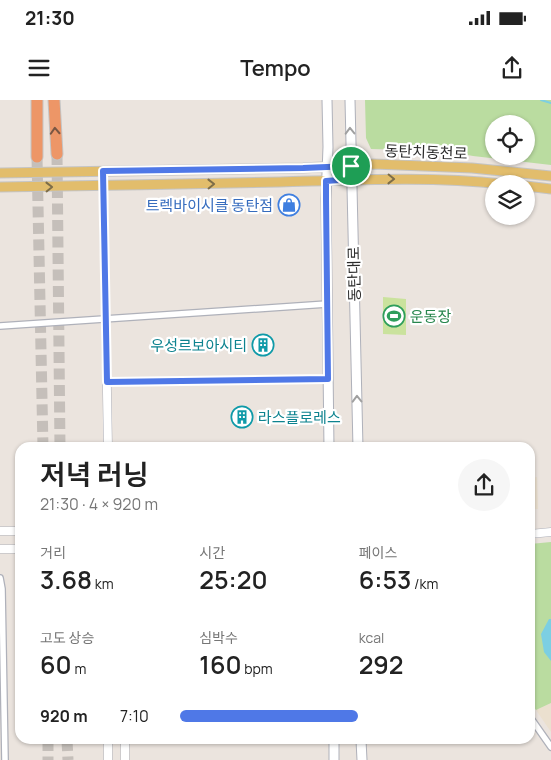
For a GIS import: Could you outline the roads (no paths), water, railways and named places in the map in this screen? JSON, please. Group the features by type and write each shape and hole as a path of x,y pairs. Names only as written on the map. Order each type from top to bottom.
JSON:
{"highway":[{"path":"37,104 37,157"},
{"path":"54,104 56,154"}],"main road":[{"name":"동탄대로","path":"327,103 329,442"},
{"name":"동탄대로","path":"350,103 358,442"},
{"name":"동탄치동천로","path":"0,173 327,167 374,164 472,168 551,176"},
{"name":"동탄치동천로","path":"0,187 352,179 442,180 485,183"},
{"path":"535,187 551,190"},
{"path":"334,744 334,760"},
{"path":"362,744 362,760"}],"street":[{"path":"103,171 108,442"},
{"path":"0,326 327,304"},
{"path":"107,382 328,379"},
{"path":"0,530 15,530"},
{"path":"535,534 551,532"},
{"path":"0,550 15,549"},
{"path":"0,578 2,589 5,760"},
{"path":"535,724 551,747"},
{"path":"108,744 108,760"},
{"path":"125,744 125,760"}],"water":[{"path":"549,619 551,619 551,661 544,652 541,634"}],"waterway":[{"path":"541,100 551,103"}],"tunnel":[{"path":"57,154 60,442"},
{"path":"37,157 43,442"},
{"path":"48,744 48,760"},
{"path":"67,744 68,760"}],"place":[{"name":"트렉바이시클 동탄점","path":"289,205"},
{"name":"운동장","path":"394,316"},
{"name":"우성르보아시티","path":"263,345"},
{"name":"라스플로레스","path":"242,417"}]}
